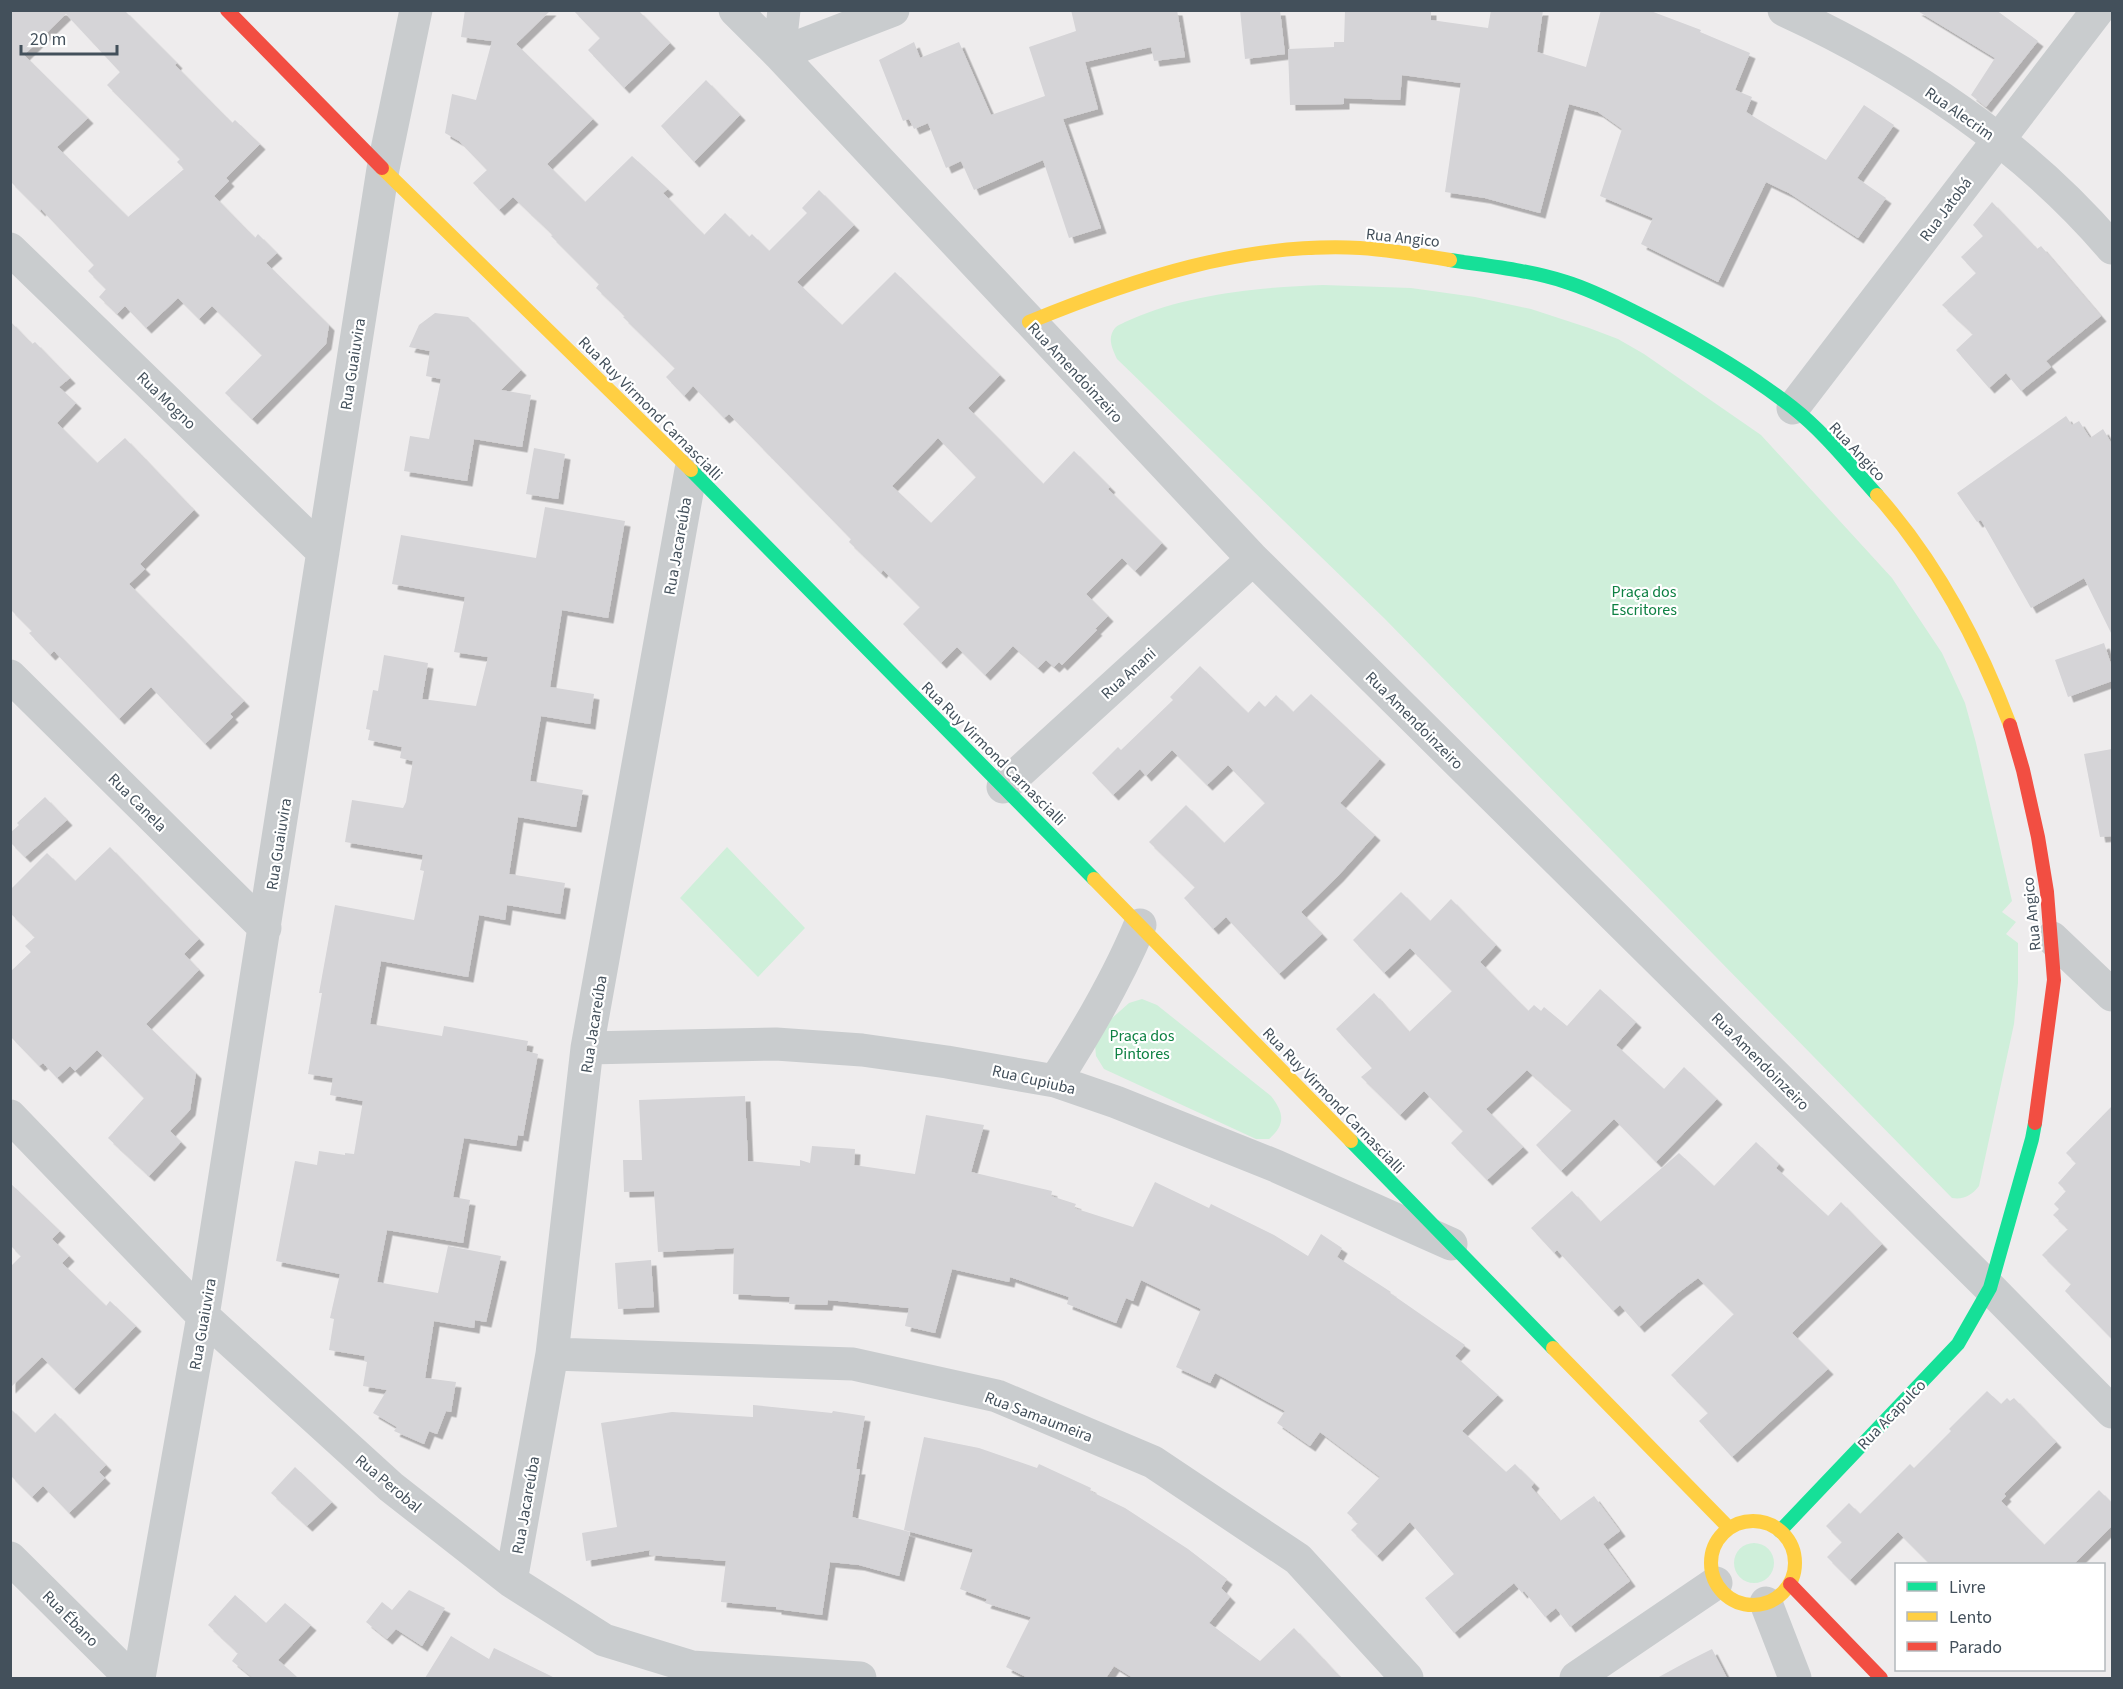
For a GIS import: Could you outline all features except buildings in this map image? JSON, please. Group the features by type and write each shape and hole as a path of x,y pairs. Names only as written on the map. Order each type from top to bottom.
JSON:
{"street":[{"name":"Rua Ruy Virmond Carnascialli","path":"227,10 383,168 691,470 1140,925 1729,1528"},
{"name":"Rua Guaiuvira","path":"139,1678 204,1316 383,168 416,10"},
{"name":"Rua Amendoinzeiro","path":"735,10 779,54 1253,559 1990,1288 2112,1412"},
{"path":"784,10 779,54 893,10"},
{"name":"Rua Alecrim","path":"1784,10 1866,52 1933,93 1998,139 2047,181 2112,248"},
{"name":"Rua Jatobá","path":"1793,408 2098,10"},
{"name":"Rua Angico","path":"1029,322 1163,273 1222,259 1281,250 1323,248 1403,252 1534,273 1585,289 1636,311 1696,344 1793,408 1839,453 1903,524 1970,634 2014,735 2038,837 2052,938 2053,989 2032,1139 1990,1288"},
{"name":"Rua Mogno","path":"10,249 323,552"},
{"name":"Rua Jacareúba","path":"512,1581 552,1354 587,1048 691,470"},
{"name":"Rua Anani","path":"1003,787 1253,559"},
{"name":"Rua Canela","path":"10,676 265,928"},
{"path":"1055,1081 1101,1006 1140,925"},
{"path":"2052,938 2112,995"},
{"name":"Rua Cupiuba","path":"587,1048 776,1044 862,1050 1055,1081 1116,1102 1276,1166 1451,1244"},
{"name":"Rua Perobal","path":"10,1116 204,1316 391,1487 512,1581 604,1640 692,1667 860,1678"},
{"name":"Rua Acapulco","path":"1780,1530 1958,1344 1990,1288"},
{"name":"Rua Samaumeira","path":"552,1354 853,1364 997,1396 1153,1462 1288,1553 1298,1560 1407,1678"},
{"path":"1755,1520 1768,1523 1780,1530 1790,1542 1795,1556 1795,1570 1778,1594 1752,1605 1737,1602 1725,1595 1716,1583 1712,1572 1713,1547 1720,1536 1741,1522 1755,1520"},
{"name":"Rua Ébano","path":"10,1558 131,1678"},
{"path":"1576,1678 1716,1583"},
{"path":"1778,1594 1795,1678"},
{"path":"1778,1594 1881,1678"}],"green space":[{"name":"Praça dos Escritores","path":"1323,285 1411,288 1475,297 1531,309 1618,339 1644,354 1761,435 1892,578 1942,653 1965,703 2012,901 2002,912 2016,922 2006,934 2018,943 2018,983 2014,1024 1979,1186 1971,1194 1952,1198 1384,618 1117,359 1112,347 1111,336 1118,325 1177,303 1226,293"},
{"path":"727,847 805,928 758,977 680,898"},
{"name":"Praça dos Pintores","path":"1142,999 1157,1005 1271,1096 1281,1113 1281,1123 1269,1139 1256,1139 1104,1069 1096,1056 1095,1045 1111,1019 1129,1003"},
{"path":"1754,1543 1768,1549 1774,1563 1768,1577 1754,1583 1740,1577 1734,1563 1740,1549"}],"traffic: fast":[{"path":"1450,260 1523,271 1575,285 1592,291 1695,343 1735,367 1804,417 1877,495"},
{"path":"691,470 1094,879"},
{"path":"1780,1531 1958,1344 1990,1288 2035,1123"},
{"path":"1351,1141 1553,1348"}],"traffic: slow":[{"path":"382,168 691,470"},
{"path":"1029,322 1149,278 1232,257 1274,251 1360,248 1450,260"},
{"path":"1877,495 1918,547 1954,604 1998,694 2010,725"},
{"path":"1094,879 1351,1141"},
{"path":"1553,1348 1729,1528"},
{"path":"1753,1521 1769,1524 1783,1533 1792,1547 1795,1563 1792,1579 1783,1593 1769,1602 1753,1605 1737,1602 1723,1593 1714,1579 1711,1563 1714,1547 1723,1533 1737,1524 1753,1521"}],"traffic: jam":[{"path":"227,10 382,168"},
{"path":"2010,725 2038,837 2047,892 2054,980 2035,1123"},
{"path":"1790,1584 1881,1678"}]}
